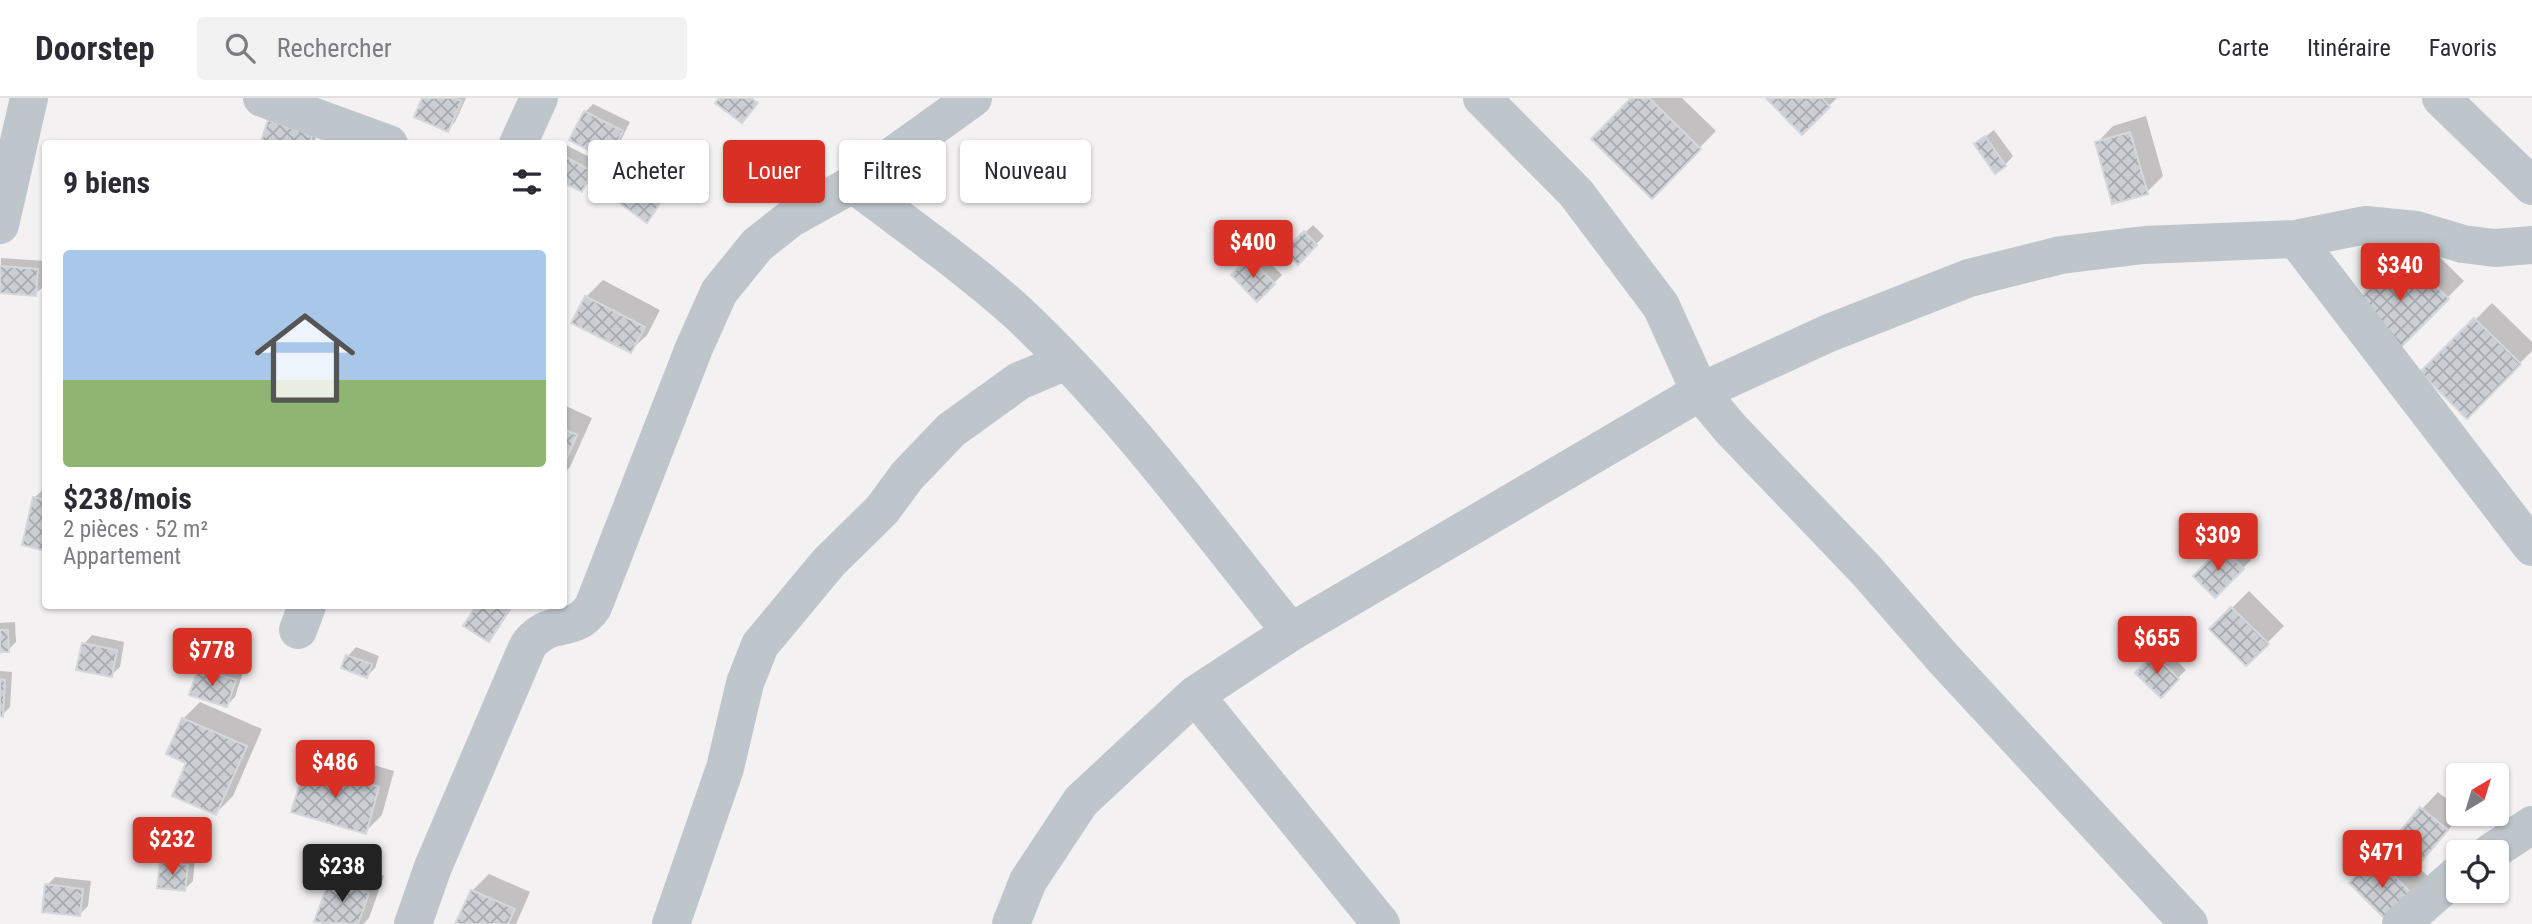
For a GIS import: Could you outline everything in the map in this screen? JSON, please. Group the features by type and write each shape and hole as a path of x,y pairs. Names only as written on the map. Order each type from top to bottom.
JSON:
{"street":[{"path":"0,225 29,98"},
{"path":"262,98 378,140"},
{"path":"520,140 540,98"},
{"path":"914,140 973,98"},
{"path":"1482,98 1576,193 1661,306 1700,392 1730,428 1866,570 1994,715 2189,924"},
{"path":"2441,98 2532,186"},
{"path":"413,924 433,867 532,639 547,629 571,625 584,619 593,607 694,348 719,292 757,245 790,219 839,192"},
{"path":"877,203 1016,311 1066,361 1153,460 1291,632"},
{"path":"1011,924 1028,881 1081,801 1195,695 1291,632 1700,392 1829,333 1969,278 2061,254 2144,245 2296,239 2366,225 2416,230 2463,244 2495,248 2532,245"},
{"path":"2296,239 2532,547"},
{"path":"671,924 725,768 745,683 760,645 812,581 882,510 907,477 951,430 1019,381 1066,361"},
{"path":"1195,695 1371,919"},
{"path":"2509,840 2532,825"},
{"path":"2401,924 2446,884"}],"building":[{"path":"422,98 455,98 462,101 448,132 414,117"},
{"path":"719,98 751,98 758,103 742,123 715,103"},
{"path":"1631,98 1649,98 1701,149 1652,199 1591,139"},
{"path":"1766,98 1822,98 1830,107 1802,135"},
{"path":"584,111 623,131 618,140 588,140 588,150 569,140"},
{"path":"268,120 312,135 310,140 261,140"},
{"path":"2130,132 2148,194 2112,204 2095,142"},
{"path":"1985,136 2006,166 1995,174 1974,144"},
{"path":"567,158 588,169 588,179 582,192 567,184"},
{"path":"620,203 660,203 647,223"},
{"path":"1304,231 1317,245 1298,265 1284,251"},
{"path":"2404,254 2449,299 2396,352 2351,307"},
{"path":"1249,257 1275,284 1257,302 1231,275"},
{"path":"0,266 38,269 36,296 0,293"},
{"path":"585,296 645,327 631,353 571,323"},
{"path":"2474,318 2521,364 2467,419 2420,372"},
{"path":"567,430 577,435 567,457"},
{"path":"33,497 42,499 42,550 22,545"},
{"path":"2222,547 2244,569 2215,598 2193,576"},
{"path":"2231,607 2269,644 2246,666 2209,629"},
{"path":"474,609 509,609 489,642 463,626"},
{"path":"0,630 8,630 9,652 0,652"},
{"path":"82,643 117,650 112,677 76,670"},
{"path":"2154,654 2179,679 2161,698 2135,673"},
{"path":"346,655 372,664 367,678 341,668"},
{"path":"198,668 236,680 227,707 189,695"},
{"path":"0,679 5,680 3,717 0,716"},
{"path":"182,718 247,746 216,815 172,796 186,763 166,754"},
{"path":"305,766 379,787 366,834 291,812"},
{"path":"2420,807 2448,830 2412,873 2384,851"},
{"path":"2375,856 2416,898 2390,924 2349,883"},
{"path":"160,862 188,865 185,891 157,888"},
{"path":"330,878 369,893 358,924 314,922"},
{"path":"45,884 83,889 80,916 42,912"},
{"path":"471,890 515,909 508,924 455,924"}]}
